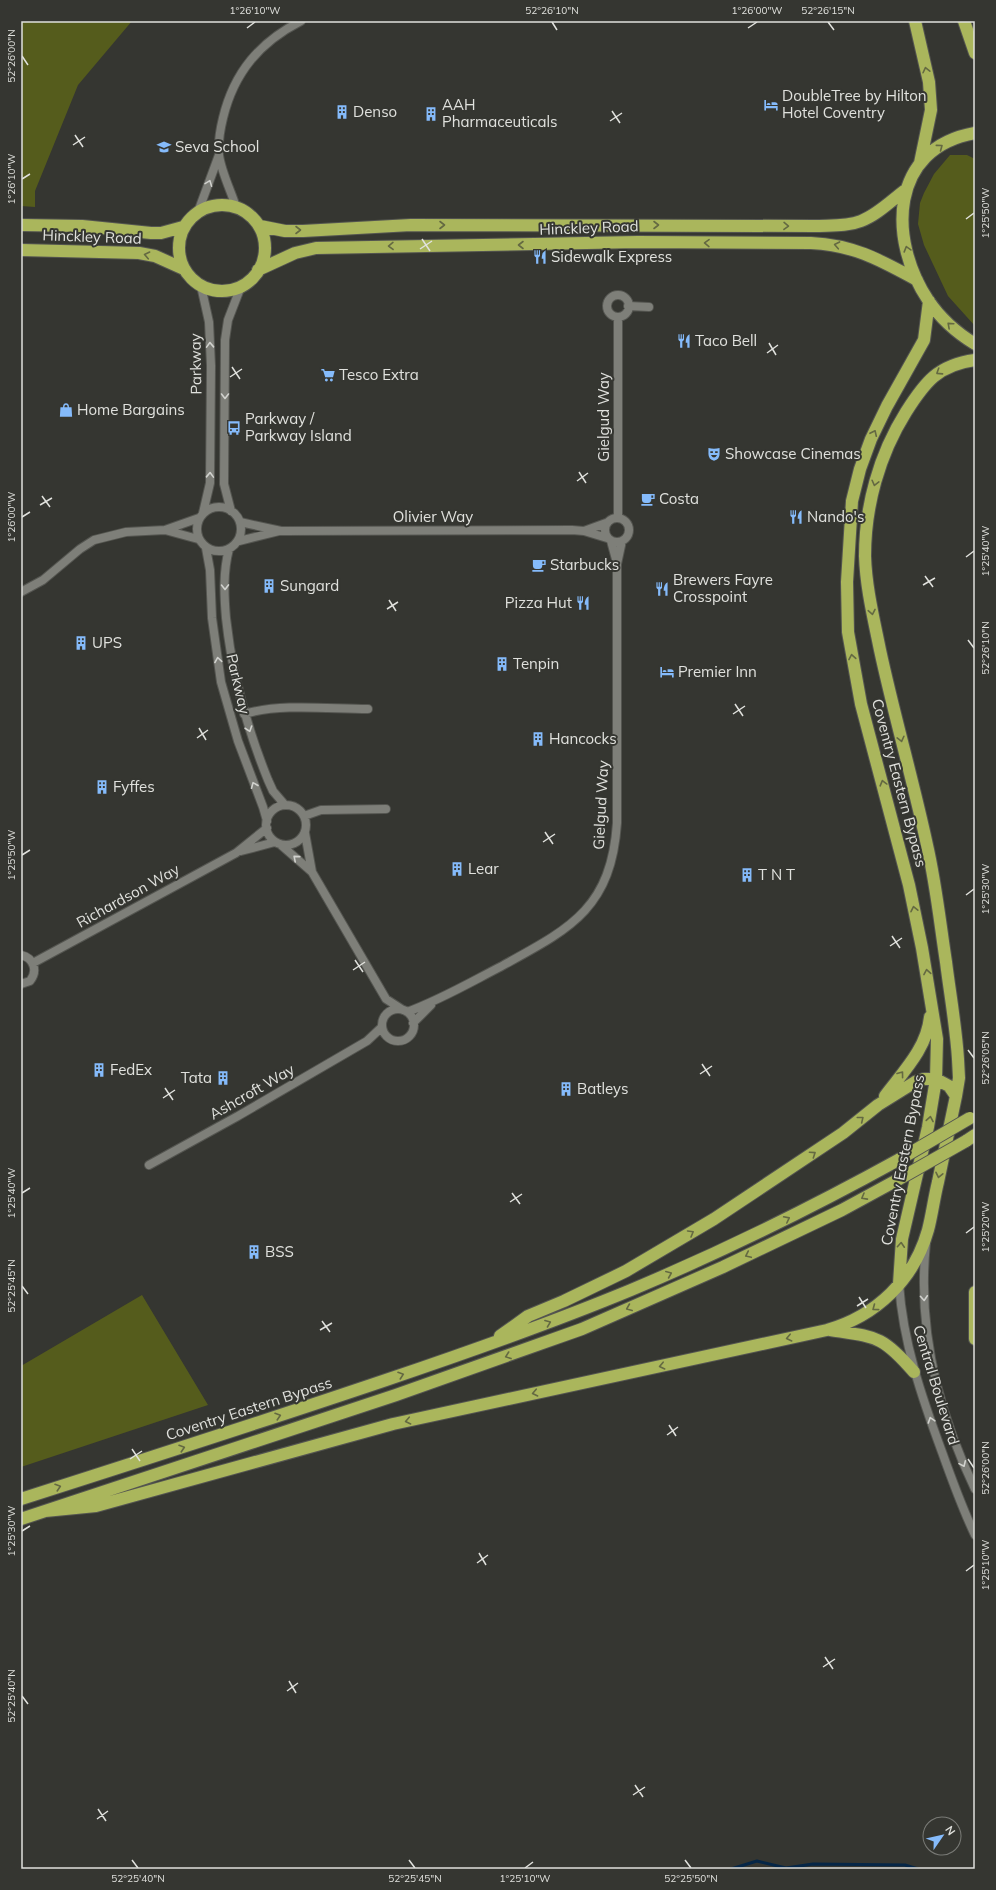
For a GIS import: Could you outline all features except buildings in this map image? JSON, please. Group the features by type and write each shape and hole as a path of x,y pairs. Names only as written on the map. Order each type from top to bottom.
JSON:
{"highway":[{"path":"915,21 929,82 931,110 920,163 904,191 902,229 916,280 929,301 947,322 975,344"},
{"path":"964,21 975,53"},
{"path":"920,163 943,144 969,134"},
{"name":"Hinckley Road","path":"260,226 303,231 411,225 814,226 850,224 862,221 877,212 904,191"},
{"path":"220,206 236,207 250,214 260,226 266,246 266,253 258,270 249,282 240,289 215,292 192,280 184,269 180,260 178,243 187,220 198,212 220,206"},
{"name":"Hinckley Road","path":"21,225 82,226 151,233 161,233 183,227"},
{"name":"Hinckley Road","path":"258,270 295,253 316,248 542,245 638,242 811,243 832,244 857,250 916,280"},
{"name":"Hinckley Road","path":"21,250 139,253 156,256 184,269"},
{"name":"Coventry Eastern Bypass","path":"899,1284 902,1239 928,1127 936,1079 937,1039 922,948 899,843 861,704 848,632 847,582 852,501 860,469 871,439 887,406 924,340 929,301"},
{"name":"Coventry Eastern Bypass","path":"827,1330 856,1320 875,1308 899,1284 918,1255 928,1231 959,1078 958,1048 928,846 884,670 871,608 865,557 869,509 881,460 902,419 920,390 934,374 951,365 975,360"},
{"path":"878,1106 920,1050 929,1026 931,997"},
{"path":"485,1346 528,1316 564,1301 626,1271 714,1219 843,1133 878,1106 915,1082 924,1079 936,1079 949,1086 956,1096"},
{"path":"485,1346 578,1311 710,1256 836,1194 900,1159 973,1116"},
{"path":"21,1519 396,1395 582,1329 730,1264 842,1210 970,1138"},
{"path":"975,1292 975,1339"},
{"path":"45,1511 96,1506 393,1424 827,1330 861,1334 877,1338 894,1349 914,1372"},
{"name":"Coventry Eastern Bypass","path":"21,1499 300,1409 485,1346"}],"street":[{"path":"198,212 219,155 220,132 228,99 243,69 259,50 301,21"},
{"path":"219,155 236,207"},
{"name":"Parkway","path":"201,286 209,322 211,373 210,484 201,516"},
{"name":"Parkway","path":"231,511 224,484 225,340 228,320 240,289"},
{"path":"620,296 626,299 628,306 626,312 618,317 613,316 609,312 607,304 610,298 620,296"},
{"path":"628,306 649,307"},
{"name":"Gielgud Way","path":"618,317 618,518"},
{"path":"21,592 43,580 80,549 94,540 126,532 165,530 198,539 206,548 214,551 229,549 239,540 241,536 240,522 231,511 219,507 210,509 201,516 165,530"},
{"path":"198,539 196,525 201,516"},
{"path":"618,518 626,522 629,528 628,535 622,541 615,542 609,539 605,530 606,523 611,519 618,518"},
{"name":"Olivier Way","path":"240,522 281,530 584,531 609,539"},
{"name":"Olivier Way","path":"584,531 606,523"},
{"name":"Olivier Way","path":"239,540 281,530"},
{"name":"Gielgud Way","path":"609,539 617,564"},
{"name":"Gielgud Way","path":"405,1011 434,1002 556,936 579,917 591,903 599,891 607,874 616,844 617,823 617,564 622,541"},
{"name":"Parkway","path":"206,548 210,570 212,618 221,682 238,741 263,807 267,825"},
{"name":"Parkway","path":"229,549 225,564 227,624 234,670 244,714 268,780 273,791 285,805"},
{"path":"244,714 257,710 275,708 368,709"},
{"path":"312,872 305,833 306,826 304,816 296,808 285,805 274,810 267,825 270,837 312,872 386,999 405,1011 413,1023"},
{"path":"304,816 321,810 386,809"},
{"name":"Richardson Way","path":"33,963 236,853 267,825"},
{"path":"278,843 294,844 301,839 305,833"},
{"name":"Richardson Way","path":"236,853 278,843"},
{"path":"21,955 27,957 33,963 34,971 33,977 30,981 21,984"},
{"path":"386,999 385,1016 382,1027 387,1038"},
{"name":"Gielgud Way","path":"413,1023 434,1002"},
{"path":"385,1016 395,1010 405,1011"},
{"name":"Ashcroft Way","path":"367,1041 387,1038 394,1041 406,1039 413,1031 413,1023"},
{"name":"Ashcroft Way","path":"149,1165 238,1116 367,1041 382,1027"},
{"name":"Central Boulevard","path":"928,1231 923,1284 926,1328 932,1367 954,1442 975,1489"},
{"name":"Central Boulevard","path":"899,1284 902,1319 914,1372 935,1435 961,1504 975,1535"}],"green space":[{"path":"21,21 132,21 78,85 35,191 35,207 21,206"},
{"path":"950,155 967,155 975,159 975,326 948,296 924,245 918,224 920,203 924,193 934,174"},
{"path":"142,1295 208,1405 21,1467 21,1366"}],"waterway":[{"path":"731,1869 757,1861 786,1868 813,1864 905,1865 918,1869"}],"place":[{"name":"DoubleTree by Hilton Hotel Coventry","path":"771,105"},
{"name":"Denso","path":"342,112"},
{"name":"AAH Pharmaceuticals","path":"431,114"},
{"name":"Seva School","path":"164,147"},
{"name":"Sidewalk Express","path":"540,257"},
{"name":"Taco Bell","path":"684,341"},
{"name":"Tesco Extra","path":"328,375"},
{"name":"Home Bargains","path":"66,410"},
{"name":"Parkway / Parkway Island","path":"234,428"},
{"name":"Showcase Cinemas","path":"714,454"},
{"name":"Costa","path":"648,499"},
{"name":"Nando's","path":"796,517"},
{"name":"Starbucks","path":"539,565"},
{"name":"Sungard","path":"269,586"},
{"name":"Brewers Fayre Crosspoint","path":"662,589"},
{"name":"Pizza Hut","path":"583,603"},
{"name":"UPS","path":"81,643"},
{"name":"Tenpin","path":"502,664"},
{"name":"Premier Inn","path":"667,672"},
{"name":"Hancocks","path":"538,739"},
{"name":"Fyffes","path":"102,787"},
{"name":"Lear","path":"457,869"},
{"name":"T N T","path":"747,875"},
{"name":"FedEx","path":"99,1070"},
{"name":"Tata","path":"223,1078"},
{"name":"Batleys","path":"566,1089"},
{"name":"BSS","path":"254,1252"}]}
